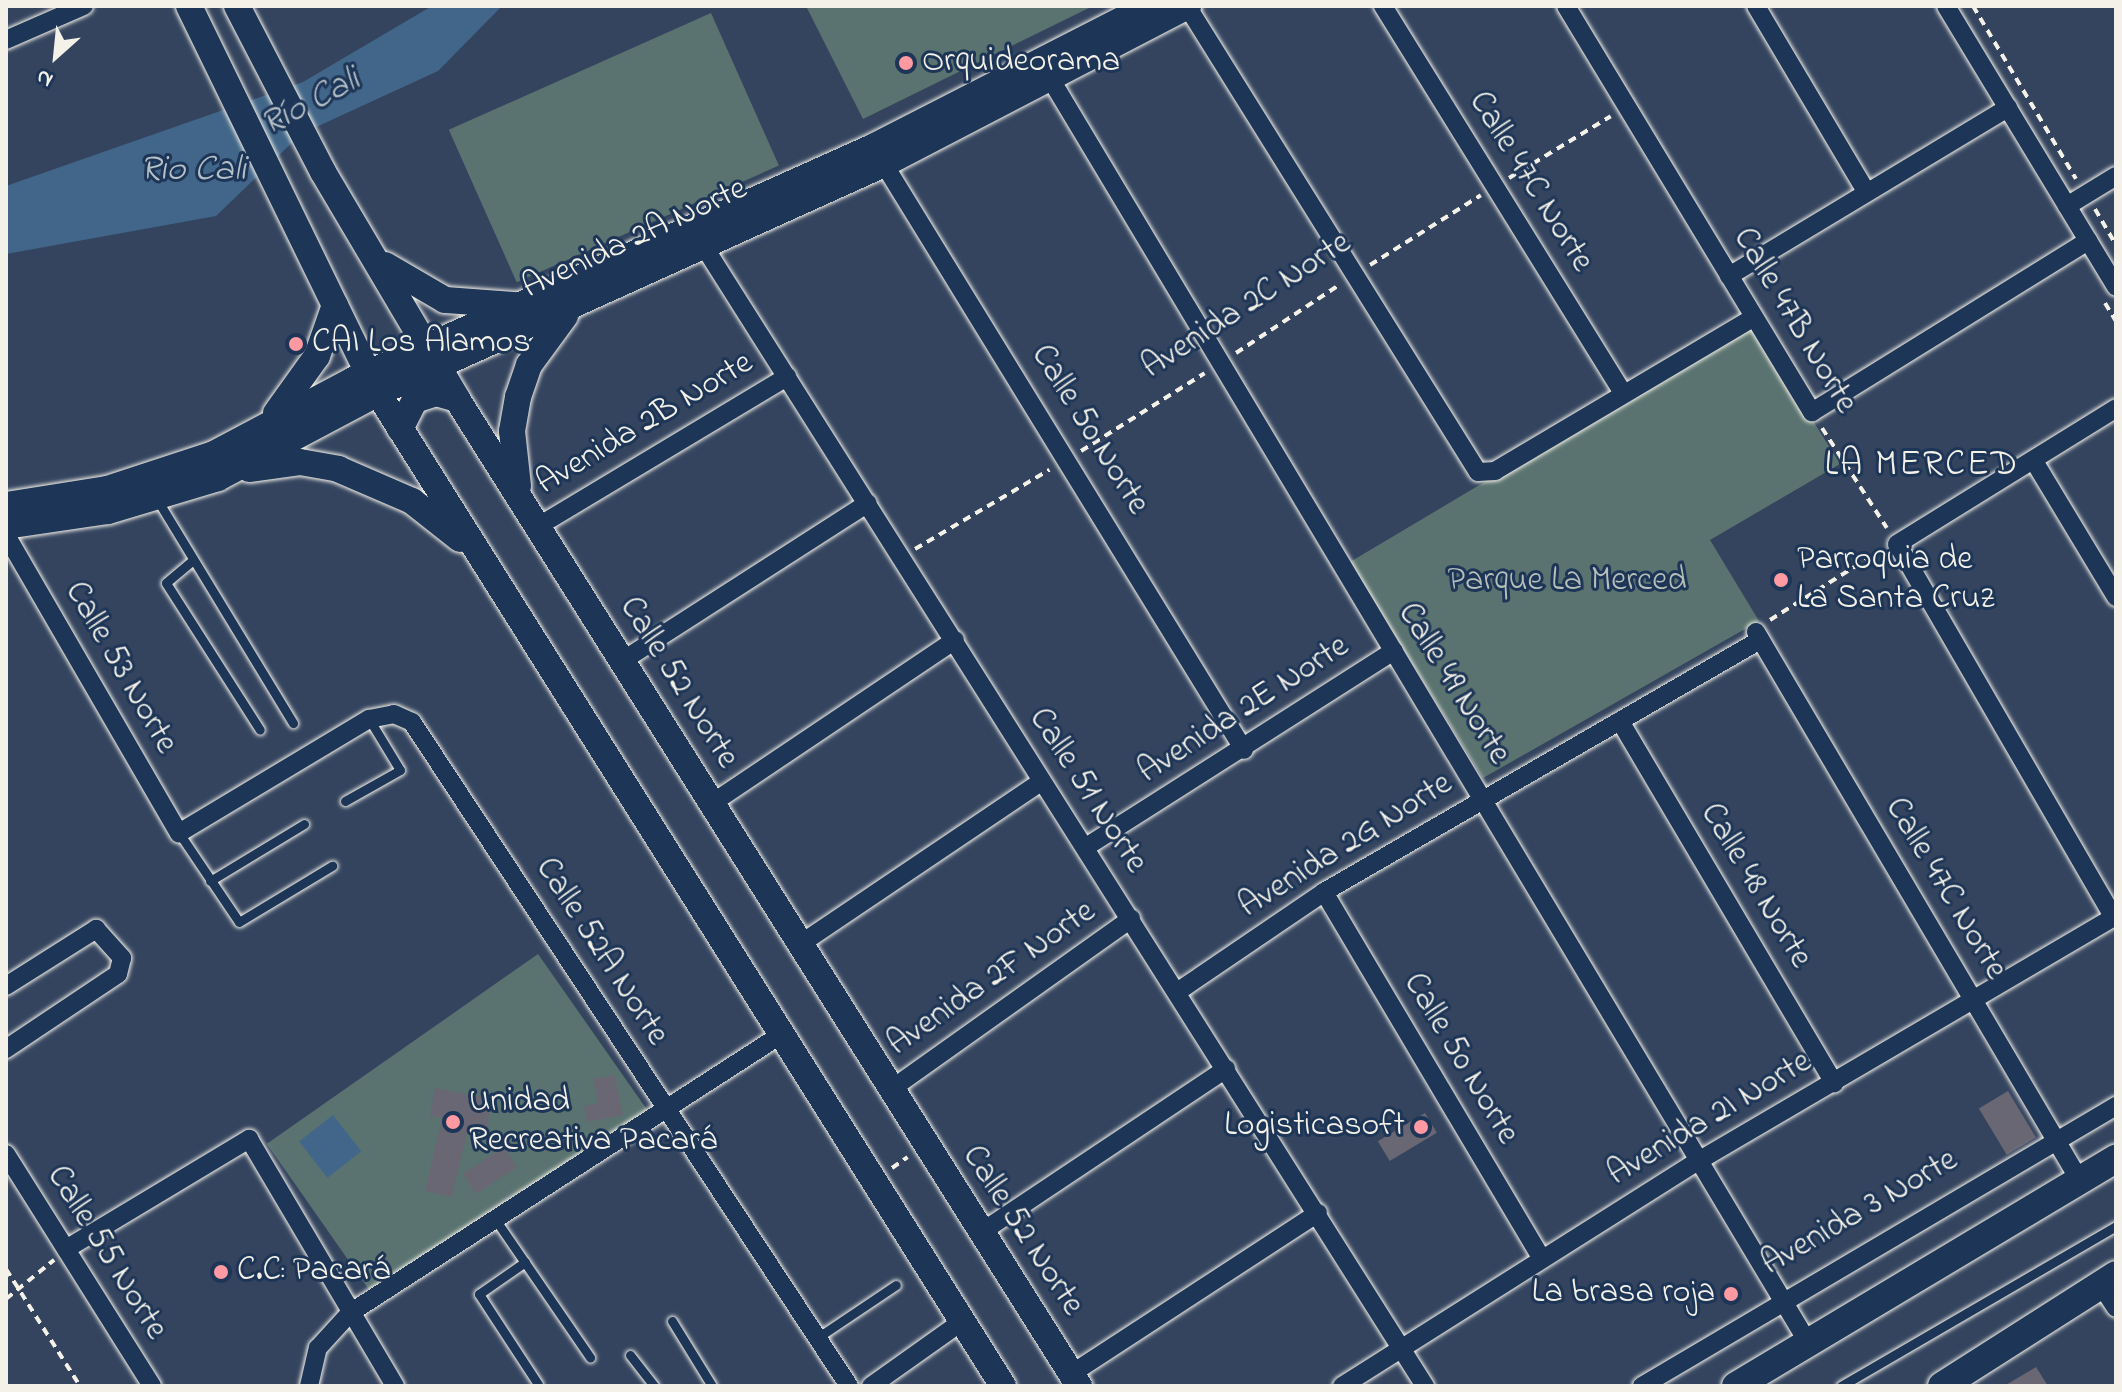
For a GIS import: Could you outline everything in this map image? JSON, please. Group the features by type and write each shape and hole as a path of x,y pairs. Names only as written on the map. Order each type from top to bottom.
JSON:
{"main road":[{"path":"189,6 322,280 400,429 1003,1386"},
{"name":"Calle 52 Norte","path":"237,6 257,55 457,399 1075,1380"},
{"name":"Avenida 2A Norte","path":"1046,72 1148,6"},
{"name":"Avenida 2A Norte","path":"6,505 169,473 268,421 433,357 699,240 1187,6"},
{"path":"365,242 413,286 445,300 517,305 561,302"},
{"path":"322,280 346,298 376,378"},
{"path":"520,498 513,465 518,397 529,365 561,302"},
{"path":"268,421 303,380 335,305"},
{"name":"Avenida 2A Norte","path":"6,526 157,499 218,478 376,378"},
{"path":"400,429 407,408 425,394 457,399"},
{"path":"218,478 300,462 377,482 445,525 497,585"},
{"path":"1736,1386 2116,1159"},
{"path":"1943,1386 2111,1289"}],"street":[{"path":"6,40 84,6"},
{"path":"1187,6 1358,273 1471,464 1487,475 1622,392 1754,317"},
{"name":"Calle 47C Norte","path":"1383,6 1622,392"},
{"name":"Calle 47B Norte","path":"1566,6 1812,412"},
{"path":"1756,6 1866,191"},
{"path":"1946,6 2116,287"},
{"name":"Calle 49 Norte","path":"1046,72 1485,798 1807,1341"},
{"path":"1729,276 2008,108"},
{"name":"Calle 50 Norte","path":"879,156 1070,458 1244,750"},
{"path":"2067,206 2116,176"},
{"name":"Calle 51 Norte","path":"699,240 1425,1386"},
{"path":"1812,412 2088,241"},
{"name":"Avenida 2B Norte","path":"537,527 787,377"},
{"path":"2115,917 1896,542 2034,461 2116,408"},
{"path":"2034,461 2116,597"},
{"path":"622,661 868,503"},
{"name":"Calle 53 Norte","path":"6,535 179,833"},
{"name":"Calle 47C Norte","path":"1757,635 2080,1181"},
{"name":"Avenida 2G Norte","path":"1177,992 1324,892 1620,721 1757,635"},
{"path":"711,804 955,640"},
{"name":"Avenida 2E Norte","path":"1086,847 1244,750 1394,651"},
{"name":"Calle 52A Norte","path":"369,719 404,715 849,1386"},
{"path":"179,833 369,719"},
{"name":"Calle 48 Norte","path":"1620,721 1834,1083"},
{"path":"799,945 1041,782"},
{"name":"Calle 50 Norte","path":"1324,892 1541,1258"},
{"name":"Avenida 2I Norte","path":"1342,1386 1700,1160 2115,917"},
{"name":"Avenida 2F Norte","path":"890,1090 1131,919"},
{"path":"6,986 96,929 122,958 118,974 6,1049"},
{"path":"309,1386 318,1348 350,1313 782,1034"},
{"path":"980,1233 1226,1069"},
{"name":"Avenida 3 Norte","path":"1642,1386 1782,1298 2116,1106"},
{"path":"66,1249 249,1139 395,1386"},
{"name":"Calle 55 Norte","path":"6,1154 152,1386"},
{"path":"1075,1380 1318,1213"},
{"path":"871,1386 961,1322"}],"lane":[{"path":"157,499 293,723"},
{"path":"193,560 166,583 260,730"},
{"path":"345,801 400,770 369,719"},
{"path":"210,881 304,824"},
{"path":"179,833 239,922 332,866"},
{"path":"495,1219 590,1357"},
{"path":"1841,1386 2116,1226"},
{"path":"525,1262 479,1294 538,1384"},
{"path":"817,1338 896,1285"},
{"path":"672,1321 712,1386"},
{"path":"630,1355 654,1386"}],"path":[{"path":"1973,6 2078,181"},
{"name":"Avenida 2C Norte","path":"901,557 1070,458 1358,273 1627,107"},
{"path":"2094,207 2116,245"},
{"name":"Calle 47B Norte","path":"1812,412 1896,542"},
{"path":"1757,635 1896,542"},
{"path":"891,1168 913,1154"},
{"path":"6,1299 20,1291 66,1249"},
{"path":"6,1269 80,1386"}],"green space":[{"name":"Orquideorama","path":"806,6 1093,6 863,119"},
{"path":"711,13 779,166 517,282 449,130"},
{"name":"Parque La Merced","path":"1752,323 1840,464 1710,540 1759,621 1483,778 1350,562"},
{"name":"Unidad Recreativa Pacará","path":"538,954 648,1111 377,1301 267,1144"}],"water":[{"name":"Rio Cali","path":"432,6 502,6 438,71 301,134 216,216 6,254 6,186 303,82"},
{"path":"333,1115 361,1151 327,1178 299,1141"}],"building":[{"path":"615,1075 623,1115 587,1122 584,1106 598,1103 593,1079"},
{"path":"435,1088 492,1099 487,1127 469,1124 452,1197 425,1191 442,1118 430,1116"},
{"path":"2008,1091 2036,1137 2007,1155 1979,1109"},
{"path":"1425,1113 1437,1133 1390,1161 1378,1141"},
{"path":"504,1147 517,1167 476,1194 463,1174"},
{"path":"2036,1367 2048,1386 2004,1386"}],"place":[{"name":"Orquideorama","path":"906,63"},
{"name":"CAI Los Alamos","path":"296,344"},
{"name":"Parroquia de La Santa Cruz","path":"1781,580"},
{"name":"Unidad Recreativa Pacará","path":"453,1122"},
{"name":"Logisticasoft","path":"1421,1127"},
{"name":"C.C: Pacará","path":"221,1272"},
{"name":"La brasa roja","path":"1731,1294"}],"district":[{"name":"LA MERCED","path":"1922,466"}],"water label":[{"name":"Río Cali","path":"311,103"}]}
